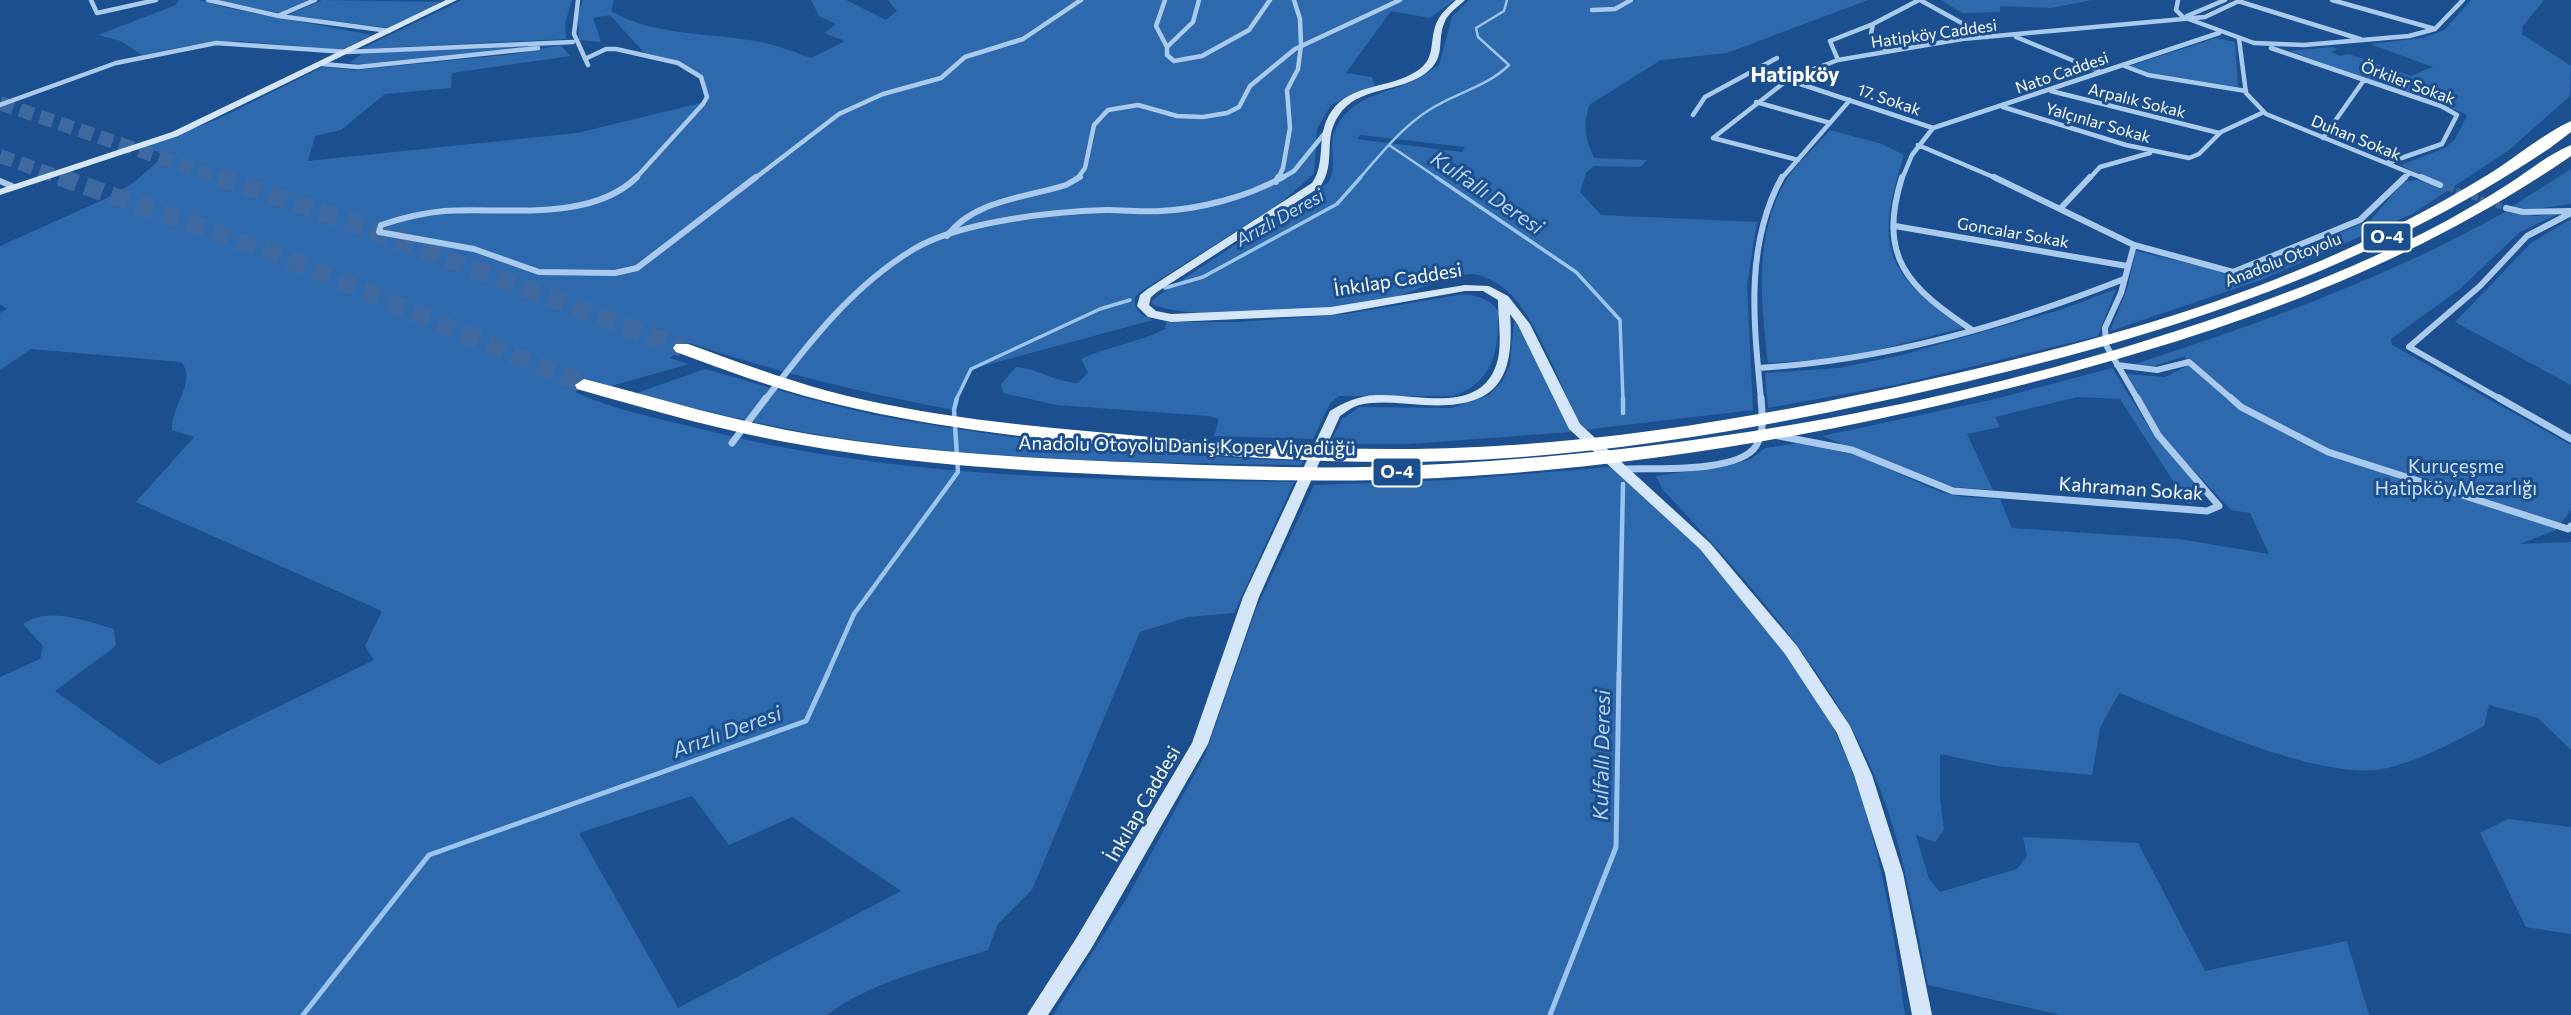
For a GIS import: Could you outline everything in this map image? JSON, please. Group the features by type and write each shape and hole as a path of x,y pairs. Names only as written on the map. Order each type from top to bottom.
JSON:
{"highway":[{"name":"Anadolu Otoyolu","path":"2194,322 2351,254 2414,223 2474,191 2571,125"},
{"name":"Anadolu Otoyolu","path":"2194,322 2269,305 2393,254 2497,198 2571,149"},
{"name":"Anadolu Otoyolu Daniş Koper Viyadüğü","path":"682,348 816,393 981,425 1213,449 1325,455 1418,453 1569,444 1739,423 1960,380 2194,322"},
{"name":"Anadolu Otoyolu Daniş Koper Viyadüğü","path":"584,385 766,433 959,461 1217,472 1320,474 1437,471 1660,450 1879,414 2087,363 2194,322"}],"street":[{"path":"91,0 97,13 156,0"},
{"path":"208,0 279,16 389,32"},
{"path":"279,16 315,0"},
{"path":"0,192 175,134 453,0"},
{"path":"578,0 572,17 573,42 586,62 609,49 678,63 701,77 707,97 658,151 640,176 612,195 562,205 426,213 389,221 381,225 379,232 474,249 539,272 615,272 636,268 688,231 825,122 876,97 941,78 969,54 1023,39 1057,19 1081,0"},
{"path":"1165,0 1156,26 1167,47 1167,55 1174,61 1202,56 1249,30 1270,0"},
{"path":"1167,47 1190,26 1199,0"},
{"path":"1276,182 1283,167 1290,128 1287,90 1298,69 1301,45 1300,19 1294,0"},
{"path":"947,236 962,219 992,206 1079,178 1085,169 1094,125 1108,110 1138,104 1188,117 1227,113 1239,107 1255,81 1301,45 1400,0"},
{"path":"732,443 835,312 901,257 947,236 1002,221 1095,211 1150,212 1195,206 1228,199 1276,182 1298,168 1324,134 1338,108 1405,81 1430,65 1434,59 1441,19 1461,0"},
{"path":"1592,10 1615,9 1631,0"},
{"path":"1838,60 1830,41 1873,24 1917,0 1988,37"},
{"path":"2178,0 2176,10 2183,18 2219,33 2264,45 2409,36 2435,29 2463,0"},
{"path":"2183,18 2225,0"},
{"path":"2239,0 2364,40"},
{"name":"Hatipköy Caddesi","path":"1798,160 1713,138 1790,78 1838,60 1988,37 2214,15 2239,0"},
{"path":"2332,0 2435,29"},
{"path":"1873,24 1871,34 1887,51"},
{"name":"Nato Caddesi","path":"1933,128 2219,33"},
{"path":"2012,36 2101,72"},
{"path":"2220,133 2264,111 2246,91 2239,39"},
{"path":"322,64 358,67 507,53 573,42"},
{"path":"0,106 98,68 195,46 247,43 347,52 499,45 549,46"},
{"name":"Örkiler Sokak","path":"2264,45 2441,106 2457,115 2442,144 2387,163"},
{"path":"1693,115 1705,97 1777,58"},
{"path":"2122,65 2148,75 2246,91"},
{"name":"17. Sokak","path":"1758,70 1790,78 1933,128"},
{"path":"2323,138 2364,80"},
{"name":"Arpalık Sokak","path":"2049,90 2121,111 2220,133"},
{"path":"1625,469 1695,466 1734,459 1753,450 1761,433 1753,293 1756,256 1773,193 1782,177 1850,100"},
{"path":"1756,102 1830,122"},
{"name":"Yalçınlar Sokak","path":"2001,106 2154,152 2189,158 2199,154 2220,133"},
{"name":"Duhan Sokak","path":"2264,111 2409,174 2441,185"},
{"path":"1933,128 1918,145 1898,191 1895,226 1901,268 1936,304 1972,330"},
{"name":"İnkılap Caddesi","path":"1037,1015 1084,943 1200,744 1251,597 1335,414 1346,404 1362,399 1451,402 1487,387 1499,374 1504,354 1504,299 1485,288 1465,288 1357,307 1293,314 1171,318 1145,311 1143,300 1153,290 1316,185 1326,165 1324,134"},
{"path":"1918,145 2015,186 2133,245 2233,272 2360,220 2376,208 2395,183 2409,174"},
{"path":"2060,209 2099,167 2113,160 2154,152"},
{"path":"0,181 14,187"},
{"path":"2506,208 2523,212 2571,212"},
{"path":"2571,212 2526,236 2480,286 2409,347 2571,439"},
{"name":"Goncalar Sokak","path":"1895,226 2127,266"},
{"name":"Kahraman Sokak","path":"1761,433 1844,448 1953,491 2215,509 2218,502 2158,435 2117,365 2105,336 2133,245"},
{"path":"1759,368 1855,361 2060,305 2124,278"},
{"path":"1504,299 1524,324 1574,426 1625,469 1705,546 1813,681 1844,731 1863,775 1894,873 1922,1015"},
{"path":"2117,365 2157,370 2189,362 2253,415 2328,452 2490,506 2568,529 2571,526"}],"green space":[{"path":"179,0 199,0 372,35 341,50 238,41 192,45 142,55 121,41 98,35 176,5"},
{"path":"214,0 309,0 279,13"},
{"path":"322,0 442,2 389,28 288,15"},
{"path":"462,0 572,0 565,24 566,39 361,49"},
{"path":"583,0 614,0 611,11 646,25 665,30 760,42 811,58 845,41 824,33 836,24 819,16 811,0 846,0 886,20 897,11 888,0 1455,0 1430,18 1391,11 1346,73 1372,77 1375,87 1331,105 1317,129 1314,174 1279,204 1140,292 1135,297 1137,310 1153,320 971,369 959,389 954,410 820,381 689,343 670,358 689,364 611,386 590,381 575,392 604,404 651,417 770,445 844,458 919,467 1069,477 1294,482 1234,613 1188,617 1140,632 1032,890 998,924 988,950 884,984 827,1015 0,1015 0,677 40,659 43,646 23,624 44,616 56,616 80,619 114,629 116,646 55,691 159,765 374,660 365,646 382,611 136,502 194,437 172,430 185,386 185,369 181,362 31,349 0,370 0,313 7,309 0,304 0,246 105,199 133,183 164,156 148,146 218,119 323,67 355,70 515,54 561,45 570,56 452,73 451,88 385,94 341,130 315,136 308,161 577,133 705,102 707,97 701,77 688,67 647,56 610,15 593,18 601,42 579,40 578,14","holes":["692,796 729,845 792,817 901,891 678,1008 579,833"]},
{"path":"1469,0 1626,0 1612,8 1623,7 1635,0 1868,0 1727,53 1661,60 1589,105 1586,132 1594,158 1647,160 1640,167 1594,166 1586,173 1580,192 1601,215 1757,222 1747,285 1753,410 1583,430 1539,336 1518,302 1491,280 1473,274 1453,277 1386,299 1302,311 1203,313 1176,310 1151,302 1328,183 1333,170 1333,137 1341,119 1367,98 1415,80 1439,65 1452,17","holes":["1360,135 1465,147 1462,152 1357,139"]},
{"path":"1941,0 2092,0 2051,8 2000,6 2000,12 1962,13"},
{"path":"2471,0 2544,0 2523,26 2522,34 2571,66 2570,96 2509,150 2412,214 2261,280 2110,331 2127,289 2136,251 2238,275 2371,220 2403,182 2416,180 2438,186 2401,165 2445,148 2455,139 2467,116 2464,113 2289,51 2332,47 2338,49 2331,52 2340,56 2349,54 2411,76 2433,67 2370,44 2423,38 2444,30"},
{"path":"2216,38 2235,42 2238,87 2148,73 2130,66"},
{"path":"532,47 362,64 349,63 363,53"},
{"path":"1830,130 1882,144 1904,155 1890,214 1889,236 1893,256 1902,273 1917,291 1963,328 1847,358 1768,363 1762,269 1769,223 1776,200 1787,179"},
{"path":"2571,169 2571,204 2528,210 2511,207"},
{"name":"Kuruçeşme Hatipköy Mezarlığı","path":"2505,212 2536,216 2558,214 2520,232 2461,288 2391,339 2392,345 2571,445 2571,510 2556,530 2520,544 2571,542 2571,750 2538,718 2489,705 2484,726 2431,753 2388,768 2347,769 2281,755 2119,693 2100,728 2092,775 1997,766 1940,754 1940,800 1944,830 1935,842 1916,835 1929,879 1940,892 2017,869 2027,856 2023,837 2138,843 2205,971 2347,941 2369,1015 2061,1015 1928,985 1896,836 1880,789 1862,749 1840,709 1786,630 1663,490 1656,476 1728,466 1751,459 1765,448 1798,443 1857,455 1940,492 1963,497 2000,499 2012,528 2179,539 2269,554 2250,513 2231,510 2184,460 2159,431 2127,374 2165,377 2185,367 2186,356 2154,366 2135,364 2324,297 2461,236"},
{"path":"2571,219 2571,385 2455,322 2532,242"},
{"path":"2116,289 2098,336 1900,384 1768,408 1765,373 1839,368 1902,355 2063,309"},
{"path":"1464,294 1488,301 1498,312 1495,351 1492,362 1481,379 1463,392 1452,396 1339,396 1330,403 1313,439 1214,436 1219,419 1209,416 1057,405 1003,393 1001,384 1016,367 1078,383 1088,372 1081,359 1155,334 1165,329 1166,322 1239,322 1346,314"},
{"path":"1514,322 1518,323 1571,432 1409,444 1330,444 1342,419 1360,407 1452,408 1489,395 1503,380 1510,365"},
{"path":"2112,368 2153,434 2202,490 2205,501 2188,504 2120,399 2077,397 1995,417 2000,427 1967,434 1993,490 1955,487 1936,482 1822,436 1995,399"},
{"path":"705,369 848,409 997,435 1201,456 1303,461 1301,465 1138,462 921,448 808,433 634,394"},
{"path":"1610,467 1645,493 1690,537 1795,663 1820,702 1840,743 1871,832 1892,924 1905,1015 1053,1015 1128,896 1205,755 1257,607 1314,485 1453,480"},
{"path":"2508,819 2571,827 2571,934 2526,927 2480,833"}],"waterway":[{"path":"1389,145 1419,117 1439,104 1491,79 1509,65 1478,37 1476,28 1504,11 1507,0"},
{"name":"Arızlı Deresi","path":"1359,179 1389,145"},
{"name":"Kulfallı Deresi","path":"1389,145 1439,179"},
{"name":"Arızlı Deresi","path":"1165,288 1203,277 1337,204 1361,177"},
{"name":"Kulfallı Deresi","path":"1436,177 1576,272 1620,320 1623,400"},
{"name":"Arızlı Deresi","path":"956,400 971,369 1100,309 1130,300"},
{"name":"Arızlı Deresi","path":"827,675 854,614 958,472 954,410 957,398"},
{"name":"Kulfallı Deresi","path":"1623,400 1623,413"},
{"name":"Kulfallı Deresi","path":"1619,675 1623,484"},
{"name":"Arızlı Deresi","path":"303,1015 429,855 806,721 828,673"},
{"name":"Kulfallı Deresi","path":"1550,1015 1616,847 1619,673"}],"tunnel":[{"path":"0,103 223,179"},
{"path":"0,156 64,179"},
{"path":"60,177 279,255 584,385"},
{"path":"218,177 347,221 682,348"},
{"path":"2440,185 2506,208"}],"district":[{"name":"Hatipköy","path":"1795,75"}]}
